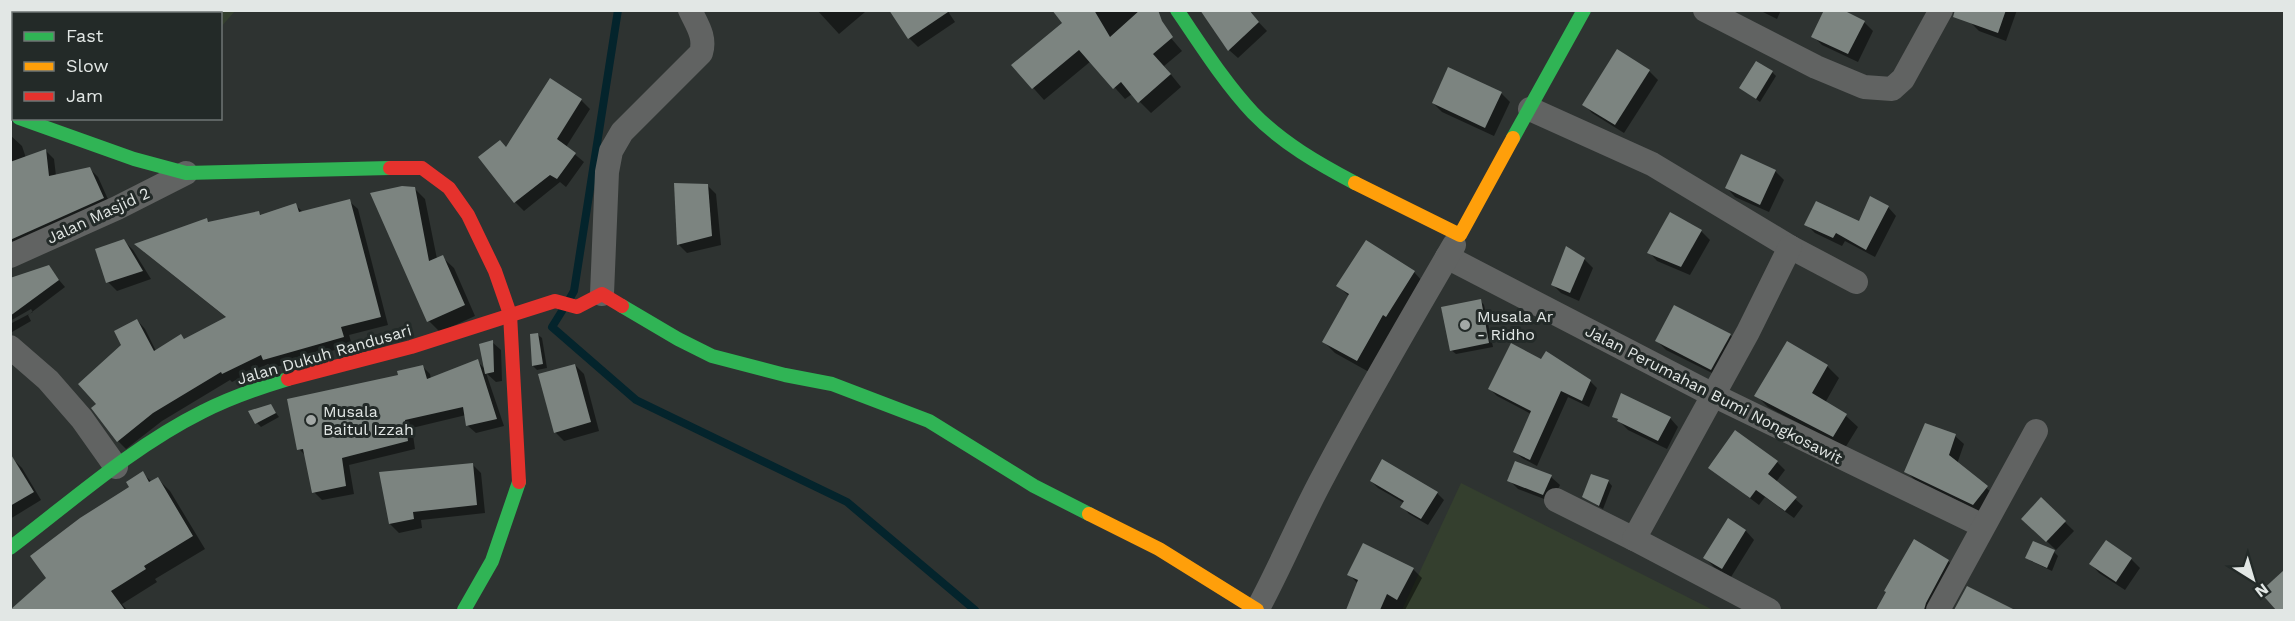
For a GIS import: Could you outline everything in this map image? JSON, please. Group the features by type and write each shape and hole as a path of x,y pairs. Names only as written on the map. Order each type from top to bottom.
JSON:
{"street":[{"path":"690,10 702,34 704,45 700,53 622,132 611,151 607,172 602,294 678,339 712,356 785,375 832,384 929,421 1034,486 1159,549 1257,610 1333,457 1460,235 1584,10"},
{"path":"1177,10 1222,74 1254,114 1291,145 1338,173 1460,235"},
{"path":"1705,10 1816,67 1864,87 1892,89 1903,79 1941,10"},
{"path":"1530,109 1652,164 1790,247 1856,282"},
{"path":"25,120 134,159 186,173 356,167 422,168 449,188 468,215 495,271 510,314 519,485 492,561 464,610"},
{"name":"Jalan Masjid 2","path":"10,256 117,208 186,173"},
{"path":"1634,539 1748,332 1790,247"},
{"name":"Jalan Perumahan Bumi Nongkosawit","path":"1447,257 1713,395 1983,526"},
{"name":"Jalan Dukuh Randusari","path":"10,548 116,467 185,422 230,399 277,382 394,351 510,314 555,302 577,307 602,294"},
{"path":"10,347 48,380 82,419 116,467"},
{"path":"1938,610 2036,431"},
{"path":"1556,500 1769,610"}],"green space":[{"path":"11,10 235,11 222,26 222,12 12,12 12,38"},
{"path":"1461,483 1713,610 1402,610"}],"building":[{"path":"889,10 951,10 908,39"},
{"path":"1052,10 1094,10 1110,37 1140,10 1158,10 1162,21 1173,37 1153,54 1171,74 1138,103 1121,82 1113,89 1079,50 1032,89 1011,65 1062,23"},
{"path":"1200,10 1249,10 1259,22 1228,51"},
{"path":"1824,10 1843,10 1865,21 1848,54 1811,37"},
{"path":"1955,10 2006,10 1998,33 1953,17"},
{"path":"1617,49 1650,70 1615,125 1582,105"},
{"path":"1756,61 1773,71 1756,99 1739,88"},
{"path":"1448,67 1502,92 1485,128 1432,103"},
{"path":"550,78 582,99 557,139 576,153 557,179 550,175 514,203 478,157 500,140 506,147"},
{"path":"46,149 49,176 90,167 104,198 10,240 10,162"},
{"path":"1741,154 1776,170 1760,205 1725,188"},
{"path":"674,183 708,184 712,236 677,245"},
{"path":"402,186 415,187 429,261 443,255 465,305 427,322 370,193"},
{"path":"1870,196 1889,206 1866,250 1836,233 1833,238 1804,225 1816,201 1859,221"},
{"path":"350,199 381,317 341,327 344,337 263,360 261,355 222,374 221,372 153,413 117,442 91,408 96,404 78,384 121,345 114,331 137,319 154,351 181,334 184,339 226,317 134,244 207,218 208,222 259,211 260,215 296,203 299,212"},
{"path":"1670,212 1702,230 1681,267 1647,253"},
{"path":"124,239 143,271 106,283 95,249"},
{"path":"1366,240 1415,271 1386,317 1383,315 1357,361 1322,342 1349,294 1336,286"},
{"path":"1566,246 1585,258 1570,293 1551,285"},
{"path":"49,265 59,280 10,316 10,278"},
{"name":"Musala Ar - Ridho","path":"1481,299 1489,343 1450,351 1441,307"},
{"path":"1674,305 1731,334 1711,370 1655,341"},
{"path":"538,333 543,364 532,366 530,334"},
{"path":"493,340 494,372 485,374 479,344"},
{"path":"1787,341 1828,365 1812,393 1847,414 1833,437 1754,396"},
{"path":"1511,343 1541,359 1546,351 1591,380 1582,401 1561,391 1530,460 1513,452 1531,411 1488,389"},
{"path":"478,359 497,419 466,426 463,407 405,420 408,441 342,458 346,486 312,493 303,449 297,450 287,399 398,375 397,371 423,365 427,379"},
{"path":"575,364 591,422 554,433 538,374"},
{"path":"1621,393 1671,417 1658,441 1612,417"},
{"path":"271,404 276,413 255,424 248,411"},
{"path":"1925,423 1956,434 1949,455 1988,486 1973,505 1904,472"},
{"path":"1735,430 1778,461 1768,474 1797,497 1785,511 1756,490 1750,498 1708,468"},
{"path":"10,453 34,492 10,506"},
{"path":"1382,459 1438,492 1421,519 1400,507 1404,501 1370,481"},
{"path":"1515,461 1552,475 1543,495 1507,481"},
{"path":"473,463 477,505 413,512 414,519 389,524 379,472"},
{"path":"143,471 149,482 158,477 193,536 144,566 146,569 111,591 125,610 10,610 46,578 30,556 80,518 129,487 126,482"},
{"path":"1591,474 1609,480 1599,506 1582,497"},
{"path":"2041,497 2066,521 2046,542 2021,519"},
{"path":"1728,518 1746,530 1722,569 1703,558"},
{"path":"1914,539 1949,560 1924,610 1876,610 1886,592 1884,591"},
{"path":"2106,540 2132,558 2116,582 2089,564"},
{"path":"2033,541 2055,550 2047,568 2025,558"},
{"path":"1363,543 1414,568 1397,600 1387,594 1380,610 1346,610 1358,580 1347,575"},
{"path":"2284,570 2284,610 2276,610 2260,592"},
{"path":"1967,586 2015,610 1954,610"}],"waterway":[{"path":"570,298 574,291 618,10"},
{"path":"562,311 552,327 636,400 847,502 975,610"}],"traffic: fast":[{"path":"1177,10 1242,101 1264,124 1315,160 1355,183"},
{"path":"1513,138 1584,10"},
{"path":"25,120 134,159 186,173 390,168"},
{"path":"622,306 712,356 785,375 832,384 929,421 1034,486 1089,514"},
{"path":"10,548 103,475 151,441 223,402 288,379"},
{"path":"464,610 492,561 519,482"}],"traffic: slow":[{"path":"1355,183 1460,235 1513,138"},
{"path":"1089,514 1159,549 1257,610"}],"traffic: jam":[{"path":"390,168 422,168 449,188 468,215 495,271 510,314 519,482"},
{"path":"288,379 411,347 555,301 577,307 602,294 622,306"}],"place":[{"name":"Musala Ar - Ridho","path":"1465,325"},
{"name":"Musala Baitul Izzah","path":"311,420"}]}
